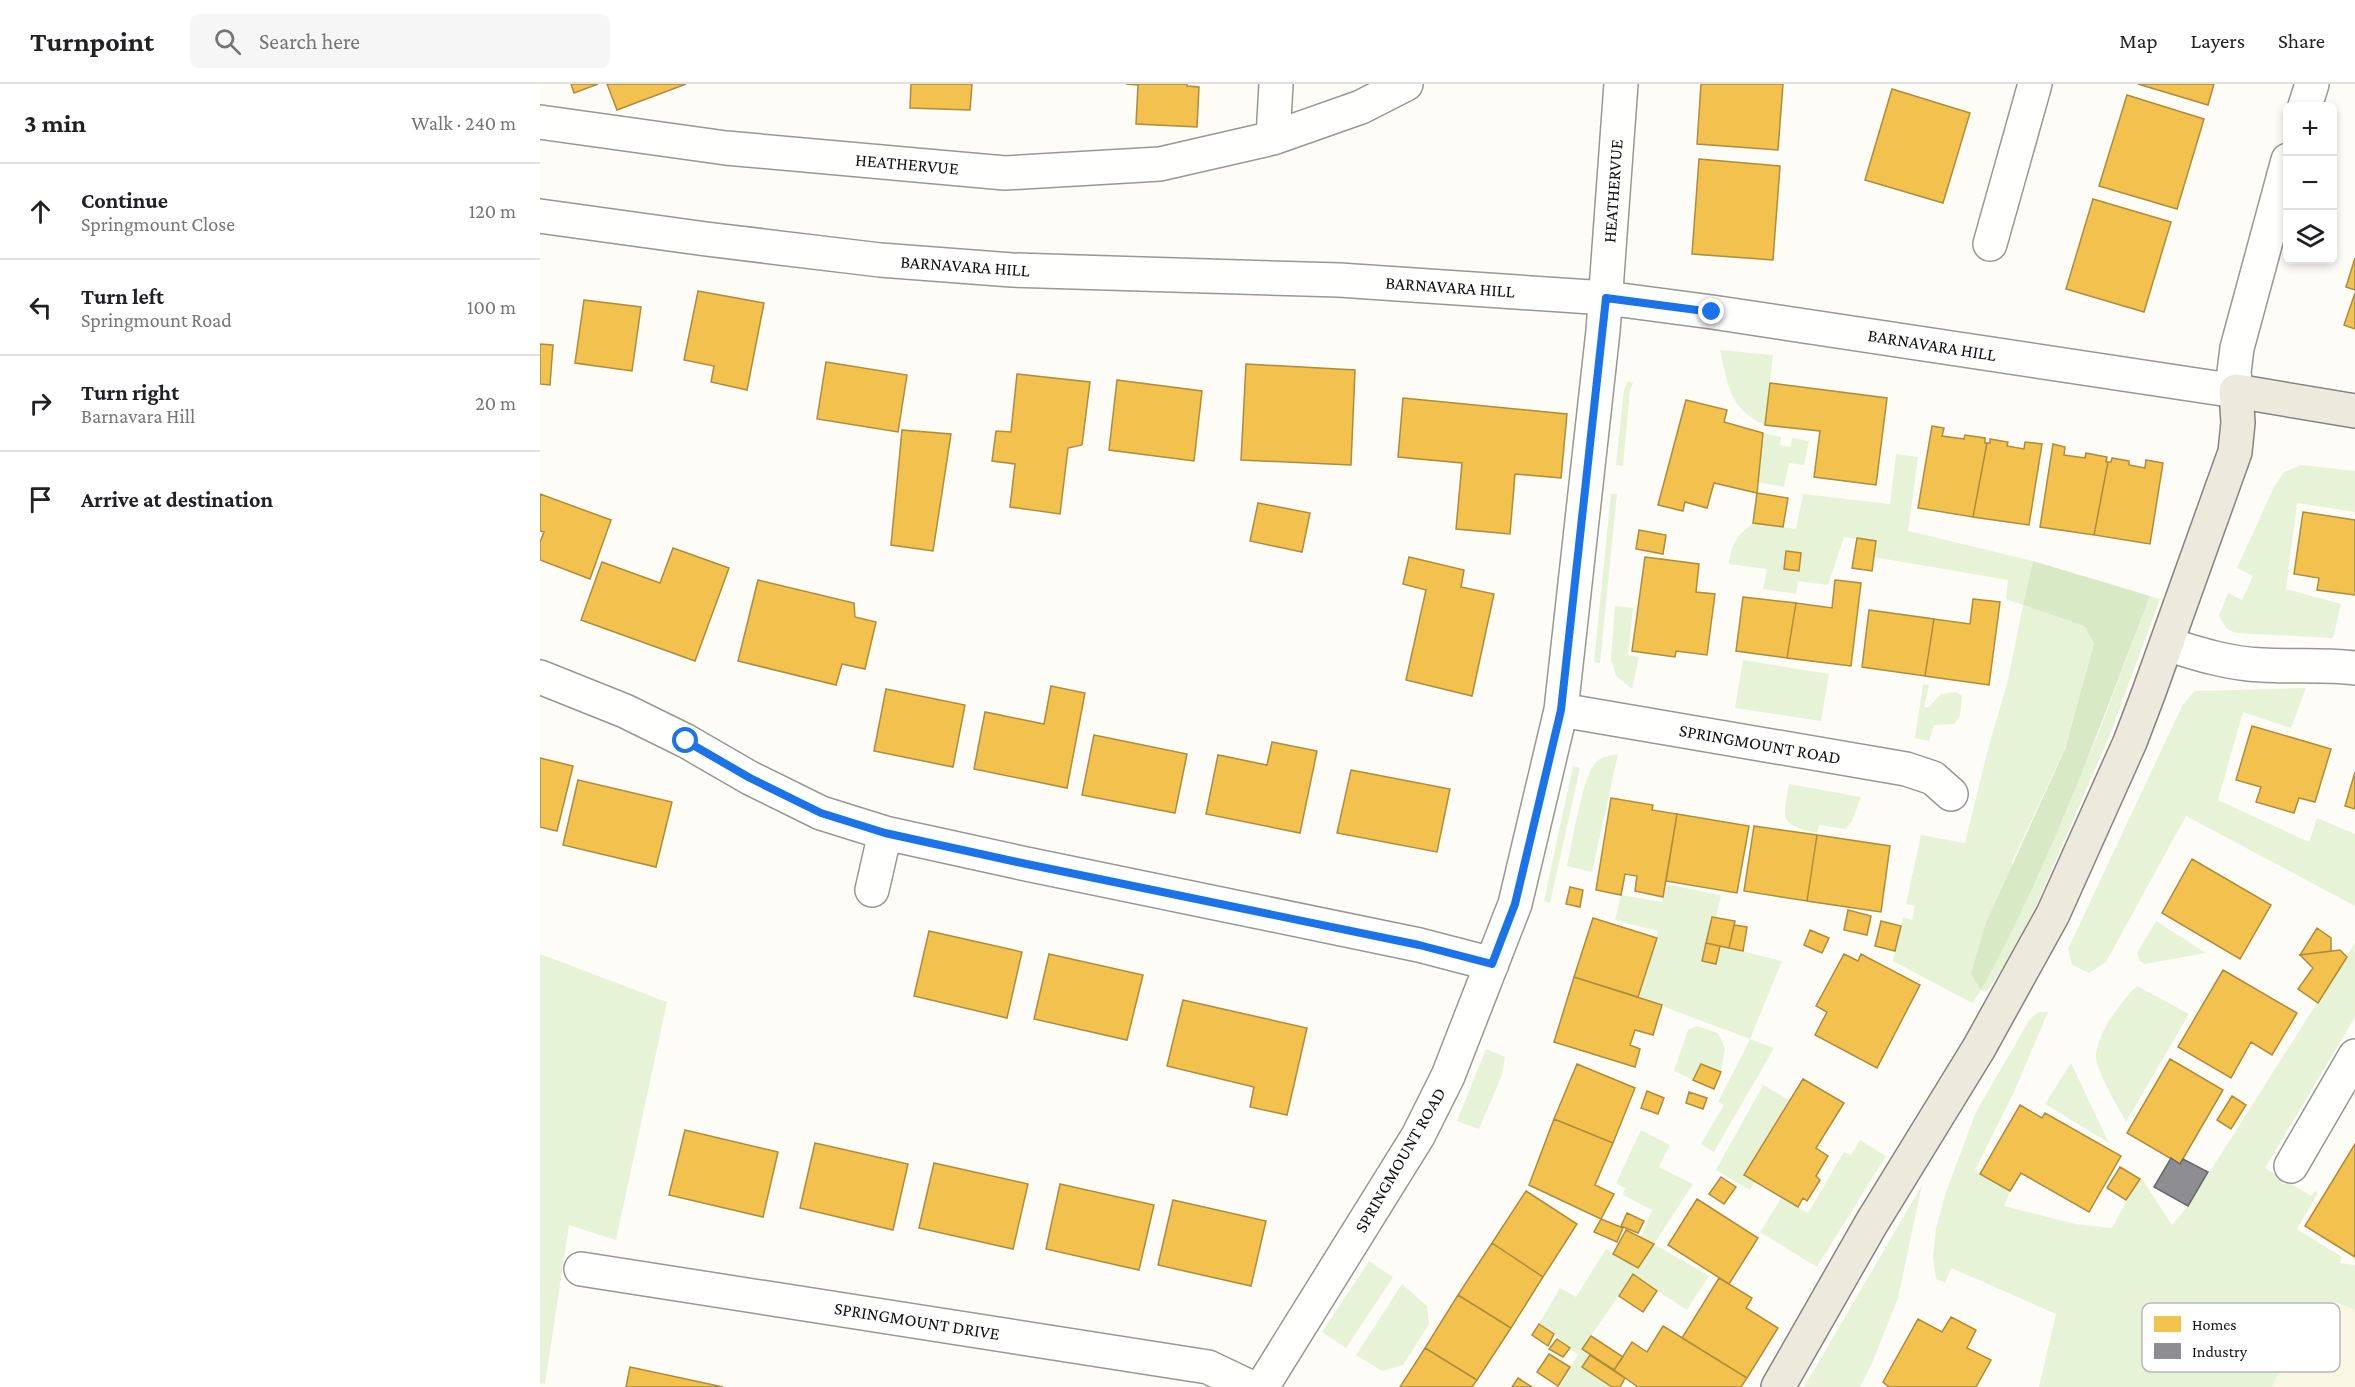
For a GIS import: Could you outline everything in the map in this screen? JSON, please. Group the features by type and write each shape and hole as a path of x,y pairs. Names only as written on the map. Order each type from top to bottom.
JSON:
{"main road":[{"name":"BARNAVARA HILL","path":"2236,391 2355,411"},
{"path":"1778,1387 1871,1224 1979,1048 2053,914 2130,742 2235,452 2238,423 2236,391"}],"street":[{"path":"1273,138 1276,84"},
{"name":"HEATHERVUE","path":"540,122 726,148 1005,173 1160,164 1273,138 1361,107 1406,84"},
{"name":"HEATHERVUE","path":"1606,298 1621,84"},
{"path":"1990,243 2035,84"},
{"path":"2306,102 2312,84"},
{"path":"2236,391 2234,372 2237,348 2283,178"},
{"name":"BARNAVARA HILL","path":"540,216 880,260 1012,270 1339,280 1606,298 2236,391"},
{"name":"SPRINGMOUNT ROAD","path":"1262,1387 1418,1136 1448,1076 1515,904 1561,710 1606,298"},
{"path":"2167,644 2200,655 2261,665 2330,664 2355,668"},
{"path":"540,677 645,721 686,741 750,778 821,813 885,833 1419,945 1492,964"},
{"name":"SPRINGMOUNT ROAD","path":"1561,710 1906,770 1933,778 1951,794"},
{"path":"872,890 885,833"},
{"path":"2291,1166 2355,1056"},
{"name":"SPRINGMOUNT DRIVE","path":"581,1269 1208,1367 1250,1387"}],"shaded area":[{"path":"2340,1304 2355,1310 2355,1387 2272,1387 2279,1372 2340,1372"}],"green space":[{"path":"1720,350 1773,355 1765,425 1744,411 1732,395"},
{"path":"1628,381 1633,383 1630,390 1623,466 1616,465 1624,390"},
{"path":"1763,433 1781,437 1780,445 1790,447 1792,438 1809,441 1804,465 1789,463 1784,487 1758,482"},
{"path":"1896,454 1918,457 1908,531 2033,561 2023,605 2006,599 2008,580 1874,557 1876,542 1844,537 1828,585 1798,581 1796,594 1763,589 1767,569 1729,564 1736,540 1753,523 1796,529 1803,494 1890,504"},
{"path":"2301,465 2355,471 2355,512 2297,503 2286,589 2341,604 2333,638 2236,633 2227,629 2219,616 2228,593 2242,600 2253,576 2237,568 2274,487 2284,472"},
{"path":"1611,494 1617,494 1600,663 1594,662"},
{"path":"2033,561 2150,596 2051,845 2006,943 1981,990 1971,974 1985,925 2065,749 2094,643 2084,626 2023,605"},
{"path":"2150,596 2160,599 2111,732 2036,906 2010,958 1986,992 1981,990 1972,1003 1893,961 1903,917 1912,920 1915,906 1906,904 1921,835 1965,843 2008,680 2023,605 2084,626 2094,643 2065,748 2012,862 2026,901 2101,727"},
{"path":"1615,606 1633,608 1628,655 1639,657 1632,689 1616,676 1611,659"},
{"path":"1743,660 1829,674 1821,721 1735,708"},
{"path":"1923,684 1929,685 1924,707 1929,707 1941,694 1956,692 1962,696 1960,716 1954,724 1934,725 1929,741 1915,738"},
{"path":"2306,688 2291,728 2243,712 2218,800 2309,842 2317,818 2355,834 2355,906 2186,816 2106,962 2089,973 2072,965 2068,949 2183,704 2195,691"},
{"path":"1618,754 1592,872 1567,866 1582,795 1591,769 1601,758"},
{"path":"1573,766 1580,768 1550,903 1544,901"},
{"path":"1789,784 1861,797 1852,821 1845,829 1819,825 1817,833 1795,827 1786,819 1785,806"},
{"path":"1665,884 1721,895 1716,918 1712,917 1703,961 1716,964 1720,946 1782,961 1750,1039 1638,997 1658,931 1615,920 1621,895 1662,902"},
{"path":"2156,921 2206,953 2145,964 2140,961 2137,953"},
{"path":"2355,943 2355,1017 2265,1168 2311,1196 2315,1191 2318,1193 2297,1229 2342,1257 2340,1263 2355,1265 2355,1310 2335,1302 2142,1303 2142,1372 2279,1372 2272,1387 2039,1387 2056,1314 1951,1268 1945,1283 1936,1279 1933,1258 1936,1228 1946,1192 1976,1112 2030,1019 2038,1012 2048,1012 2014,1092 1975,1170 2010,1191 2004,1206 2075,1224 2112,1228 2140,1176 2172,1225 2188,1206"},
{"path":"540,954 667,1002 616,1240 569,1225 545,1384 540,1383"},
{"path":"2137,986 2189,1014 2126,1122 2103,1078 2096,1054 2098,1044 2109,1021"},
{"path":"1697,1026 1718,1033 1725,1048 1721,1072 1701,1064 1693,1080 1674,1071 1688,1030"},
{"path":"1750,1039 1774,1048 1714,1152 1701,1144 1724,1105 1718,1102"},
{"path":"1486,1049 1505,1057 1502,1075 1479,1129 1457,1121"},
{"path":"2071,1063 2109,1143 2045,1104"},
{"path":"1763,1085 1789,1100 1745,1174 1755,1181 1750,1190 1716,1170"},
{"path":"1641,1130 1670,1145 1659,1167 1693,1184 1654,1244 1641,1237 1652,1210 1623,1195 1625,1188 1616,1183"},
{"path":"1860,1140 1886,1156 1817,1267 1760,1232 1782,1197 1808,1213 1844,1152 1851,1155"},
{"path":"1922,1185 1898,1298 1860,1387 1804,1387"},
{"path":"1654,1244 1709,1276 1687,1310 1633,1275 1582,1349 1590,1355 1582,1367 1612,1387 1557,1387 1578,1355 1539,1324 1560,1288 1576,1297 1606,1249 1637,1268"},
{"path":"1369,1261 1393,1277 1346,1348 1322,1332"},
{"path":"1402,1284 1427,1306 1429,1324 1403,1365 1382,1371 1356,1355"}],"building: Homes":[{"path":"571,84 598,84 574,93"},
{"path":"607,84 686,84 617,110"},
{"path":"911,84 972,84 970,110 910,108"},
{"path":"1126,84 1187,84 1187,86 1199,87 1197,127 1136,124 1138,85"},
{"path":"1701,84 1783,84 1778,150 1697,144"},
{"path":"2138,84 2214,84 2208,105"},
{"path":"1892,89 1970,113 1943,203 1865,180"},
{"path":"2127,95 2204,119 2177,209 2099,186"},
{"path":"1699,159 1780,166 1773,260 1692,254"},
{"path":"2093,199 2171,222 2144,312 2066,289"},
{"path":"2355,258 2355,290 2346,287"},
{"path":"698,291 764,303 747,390 711,382 714,366 684,360"},
{"path":"2355,293 2355,329 2344,325"},
{"path":"584,300 641,307 632,371 575,363"},
{"path":"540,344 553,345 550,385 540,384"},
{"path":"826,362 907,375 898,432 817,419"},
{"path":"1246,364 1355,370 1351,465 1241,460"},
{"path":"1017,374 1090,382 1082,445 1068,448 1060,514 1010,507 1015,464 992,461 996,431 1011,432"},
{"path":"1117,380 1202,391 1194,461 1109,450"},
{"path":"1770,383 1887,398 1876,485 1814,477 1820,431 1765,425"},
{"path":"1403,398 1567,414 1561,478 1515,474 1510,534 1456,529 1462,463 1398,457"},
{"path":"1686,400 1727,410 1724,422 1763,433 1757,493 1714,483 1707,508 1685,502 1683,511 1658,505"},
{"path":"1932,426 1944,428 1942,436 1964,439 1965,435 1985,438 1985,443 1987,443 1973,517 1918,508"},
{"path":"902,430 951,434 933,551 891,545"},
{"path":"1990,439 2008,442 2007,446 2024,449 2025,442 2042,444 2029,525 1973,517 1987,443 1990,443"},
{"path":"2053,444 2065,447 2064,455 2085,458 2086,453 2107,457 2106,462 2108,462 2094,535 2040,527"},
{"path":"2112,458 2129,461 2129,465 2145,468 2146,460 2163,463 2150,544 2094,535 2108,462 2111,462"},
{"path":"1757,493 1788,498 1783,527 1753,523"},
{"path":"540,494 611,520 590,579 540,560 540,542 544,532 540,531"},
{"path":"1258,503 1310,513 1302,552 1250,541"},
{"path":"2303,512 2355,520 2355,595 2317,590 2319,578 2294,574"},
{"path":"1639,530 1666,535 1663,554 1636,549"},
{"path":"1857,538 1876,541 1872,571 1852,568"},
{"path":"673,548 729,568 695,661 581,620 602,562 660,583"},
{"path":"1786,551 1801,553 1799,571 1784,569"},
{"path":"1409,557 1464,570 1461,587 1494,594 1472,696 1406,680 1426,590 1403,584"},
{"path":"1645,557 1699,564 1696,592 1715,594 1707,655 1676,651 1675,657 1632,651"},
{"path":"758,580 854,603 855,617 876,622 865,669 842,664 836,685 738,661"},
{"path":"1835,580 1861,583 1851,666 1787,658 1796,603 1832,608"},
{"path":"1743,597 1796,603 1787,658 1736,651"},
{"path":"1973,599 2000,602 1989,685 1925,676 1934,619 1970,624"},
{"path":"1869,610 1934,619 1925,676 1862,667"},
{"path":"1051,686 1085,693 1067,788 974,769 985,712 1044,724"},
{"path":"886,689 965,705 953,767 874,751"},
{"path":"2252,726 2331,749 2315,802 2299,798 2294,813 2256,802 2261,787 2236,780"},
{"path":"1094,735 1187,754 1175,813 1082,795"},
{"path":"1272,742 1317,751 1300,833 1206,814 1218,755 1267,765"},
{"path":"540,758 573,766 557,831 540,827"},
{"path":"1351,770 1450,789 1437,852 1337,833"},
{"path":"2355,772 2355,809 2345,806"},
{"path":"578,780 672,802 656,867 563,845"},
{"path":"1611,798 1653,805 1652,810 1677,814 1663,897 1635,891 1637,876 1625,874 1621,895 1596,890"},
{"path":"1677,814 1749,826 1737,893 1666,881"},
{"path":"1754,826 1817,835 1807,901 1744,891"},
{"path":"1817,835 1890,846 1881,912 1807,901"},
{"path":"2192,859 2271,905 2240,959 2162,913"},
{"path":"1570,887 1583,890 1580,907 1566,904"},
{"path":"1848,910 1871,916 1867,935 1844,930"},
{"path":"1712,917 1735,921 1729,948 1706,943"},
{"path":"1593,918 1657,938 1638,997 1574,977"},
{"path":"1881,921 1901,926 1895,951 1875,946"},
{"path":"1734,925 1747,927 1743,951 1729,948"},
{"path":"2317,928 2331,938 2331,951 2300,955"},
{"path":"1810,930 1829,938 1822,953 1804,945"},
{"path":"929,931 1022,952 1007,1018 914,996"},
{"path":"1706,943 1720,946 1716,964 1702,961"},
{"path":"2340,950 2347,957 2318,1003 2298,989 2313,968 2300,955"},
{"path":"1049,954 1143,975 1127,1040 1034,1019"},
{"path":"1844,954 1858,961 1861,954 1920,985 1877,1068 1815,1035 1827,1012 1816,1006"},
{"path":"2223,970 2297,1013 2272,1055 2251,1042 2231,1078 2178,1047"},
{"path":"1574,977 1662,1005 1653,1035 1635,1030 1630,1045 1640,1049 1635,1067 1554,1042"},
{"path":"1183,1000 1307,1028 1287,1115 1250,1107 1254,1087 1167,1066"},
{"path":"2170,1059 2223,1090 2180,1164 2127,1133"},
{"path":"1577,1064 1635,1088 1613,1143 1554,1119"},
{"path":"1701,1064 1721,1072 1714,1089 1693,1080"},
{"path":"1803,1079 1844,1103 1816,1148 1828,1156 1816,1176 1820,1180 1807,1201 1803,1198 1798,1207 1744,1175"},
{"path":"1647,1091 1664,1098 1658,1114 1641,1108"},
{"path":"1689,1092 1707,1098 1703,1109 1686,1103"},
{"path":"2232,1096 2246,1105 2231,1129 2217,1120"},
{"path":"2020,1105 2042,1118 2045,1113 2121,1156 2089,1212 2021,1173 2010,1191 1980,1174"},
{"path":"1554,1119 1613,1143 1595,1185 1614,1194 1601,1219 1529,1185"},
{"path":"685,1130 778,1152 763,1217 669,1195"},
{"path":"815,1143 908,1164 893,1230 800,1208"},
{"path":"2355,1144 2355,1257 2305,1226"},
{"path":"934,1163 1028,1184 1013,1249 919,1228"},
{"path":"2120,1167 2140,1179 2126,1200 2107,1188"},
{"path":"1721,1177 1736,1187 1724,1204 1709,1194"},
{"path":"1060,1184 1154,1205 1139,1270 1046,1249"},
{"path":"1526,1191 1577,1224 1543,1277 1492,1243"},
{"path":"1697,1199 1758,1238 1729,1284 1668,1245"},
{"path":"1173,1200 1266,1221 1251,1286 1158,1265"},
{"path":"1627,1213 1644,1221 1638,1233 1621,1226"},
{"path":"1601,1219 1623,1228 1617,1242 1594,1232"},
{"path":"1626,1230 1654,1244 1638,1268 1613,1254"},
{"path":"1492,1243 1543,1277 1511,1328 1458,1295"},
{"path":"1633,1274 1657,1291 1643,1312 1619,1296"},
{"path":"1719,1278 1752,1298 1746,1308 1778,1328 1747,1378 1682,1338"},
{"path":"1458,1295 1511,1328 1477,1380 1425,1348"},
{"path":"1951,1317 1976,1330 1967,1348 1991,1360 1976,1387 1889,1387 1883,1382 1918,1319 1942,1332"},
{"path":"1539,1324 1554,1334 1548,1346 1532,1335"},
{"path":"1663,1326 1747,1378 1741,1387 1638,1387 1614,1370 1632,1342 1647,1352"},
{"path":"1591,1336 1623,1357 1614,1370 1582,1349"},
{"path":"1557,1339 1570,1348 1563,1357 1549,1349"},
{"path":"1425,1348 1477,1380 1472,1387 1400,1387"},
{"path":"1549,1354 1570,1367 1558,1386 1537,1372"},
{"path":"1590,1355 1625,1378 1620,1387 1612,1387 1582,1367"},
{"path":"630,1367 723,1387 626,1387"},
{"path":"1518,1378 1532,1387 1512,1387"}],"building: Industry":[{"path":"2171,1158 2180,1164 2183,1159 2208,1172 2188,1206 2154,1187"}],"route":[{"path":"686,741 750,778 821,813 885,833 1419,945 1492,964 1515,904 1561,710 1606,298 1712,312"}]}
